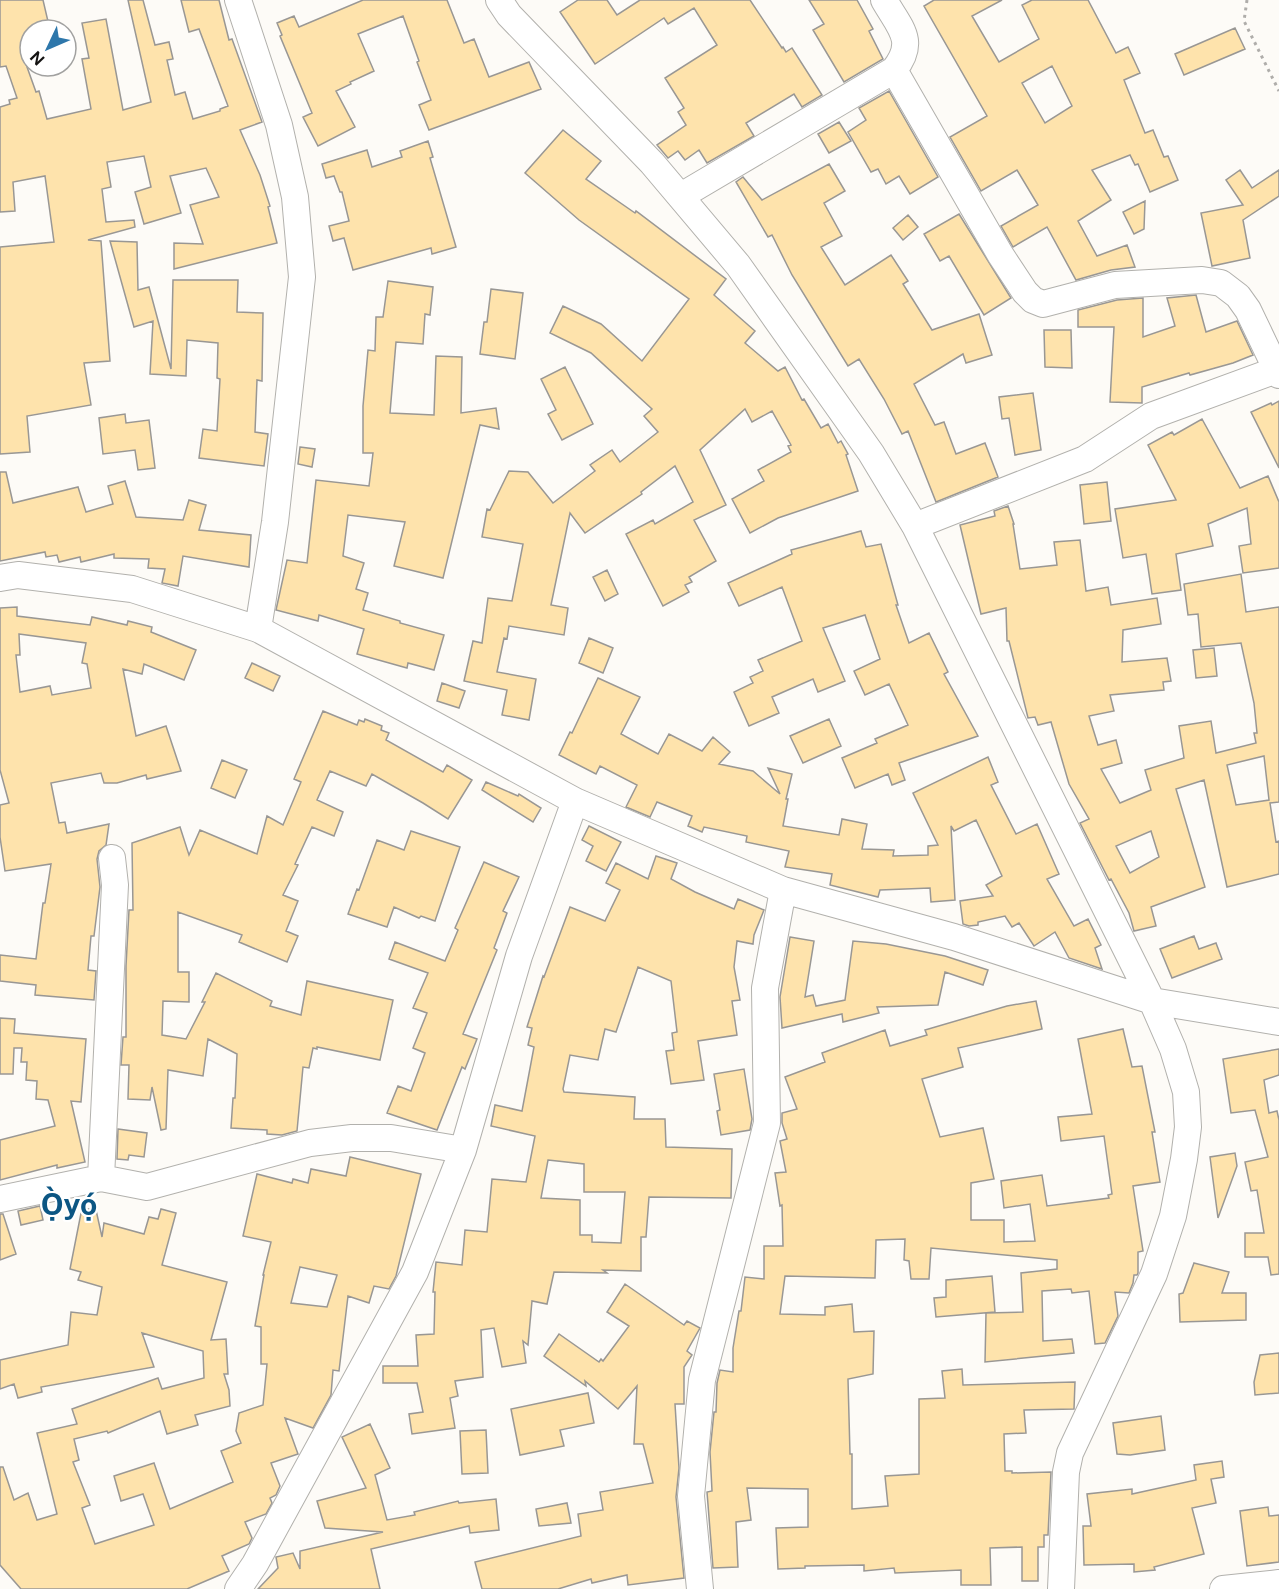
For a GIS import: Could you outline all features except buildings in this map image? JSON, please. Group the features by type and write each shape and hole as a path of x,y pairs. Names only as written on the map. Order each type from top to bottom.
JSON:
{"street":[{"path":"238,0 281,135 295,196 302,277 275,522 258,629"},
{"path":"499,0 509,15 681,196 752,283 871,453 915,526 1152,1001 1173,1049 1186,1092 1188,1127 1173,1216 1154,1274 1070,1453 1066,1472 1060,1589"},
{"path":"681,196 894,70 903,58 906,47 904,35 884,0"},
{"path":"894,70 1000,254 1025,292 1033,300 1043,304 1115,285 1202,280 1221,283 1238,296 1248,310 1278,371 1151,416 1084,459 915,526"},
{"path":"0,578 18,575 132,589 258,629 575,801 783,890 954,938 1152,1001 1279,1022"},
{"path":"238,1589 255,1564 415,1272 463,1150 519,956 575,801"},
{"path":"101,1178 115,885 112,858"},
{"path":"700,1589 692,1496 702,1380 767,1123 765,988 783,890"},
{"path":"0,1199 101,1178 147,1187 310,1143 352,1138 391,1138 463,1150"},
{"path":"1222,1589 1279,1583"}],"path":[{"path":"1247,0 1244,21 1279,91"}],"district":[{"name":"Ọ̀yọ́","path":"69,1204"}]}
